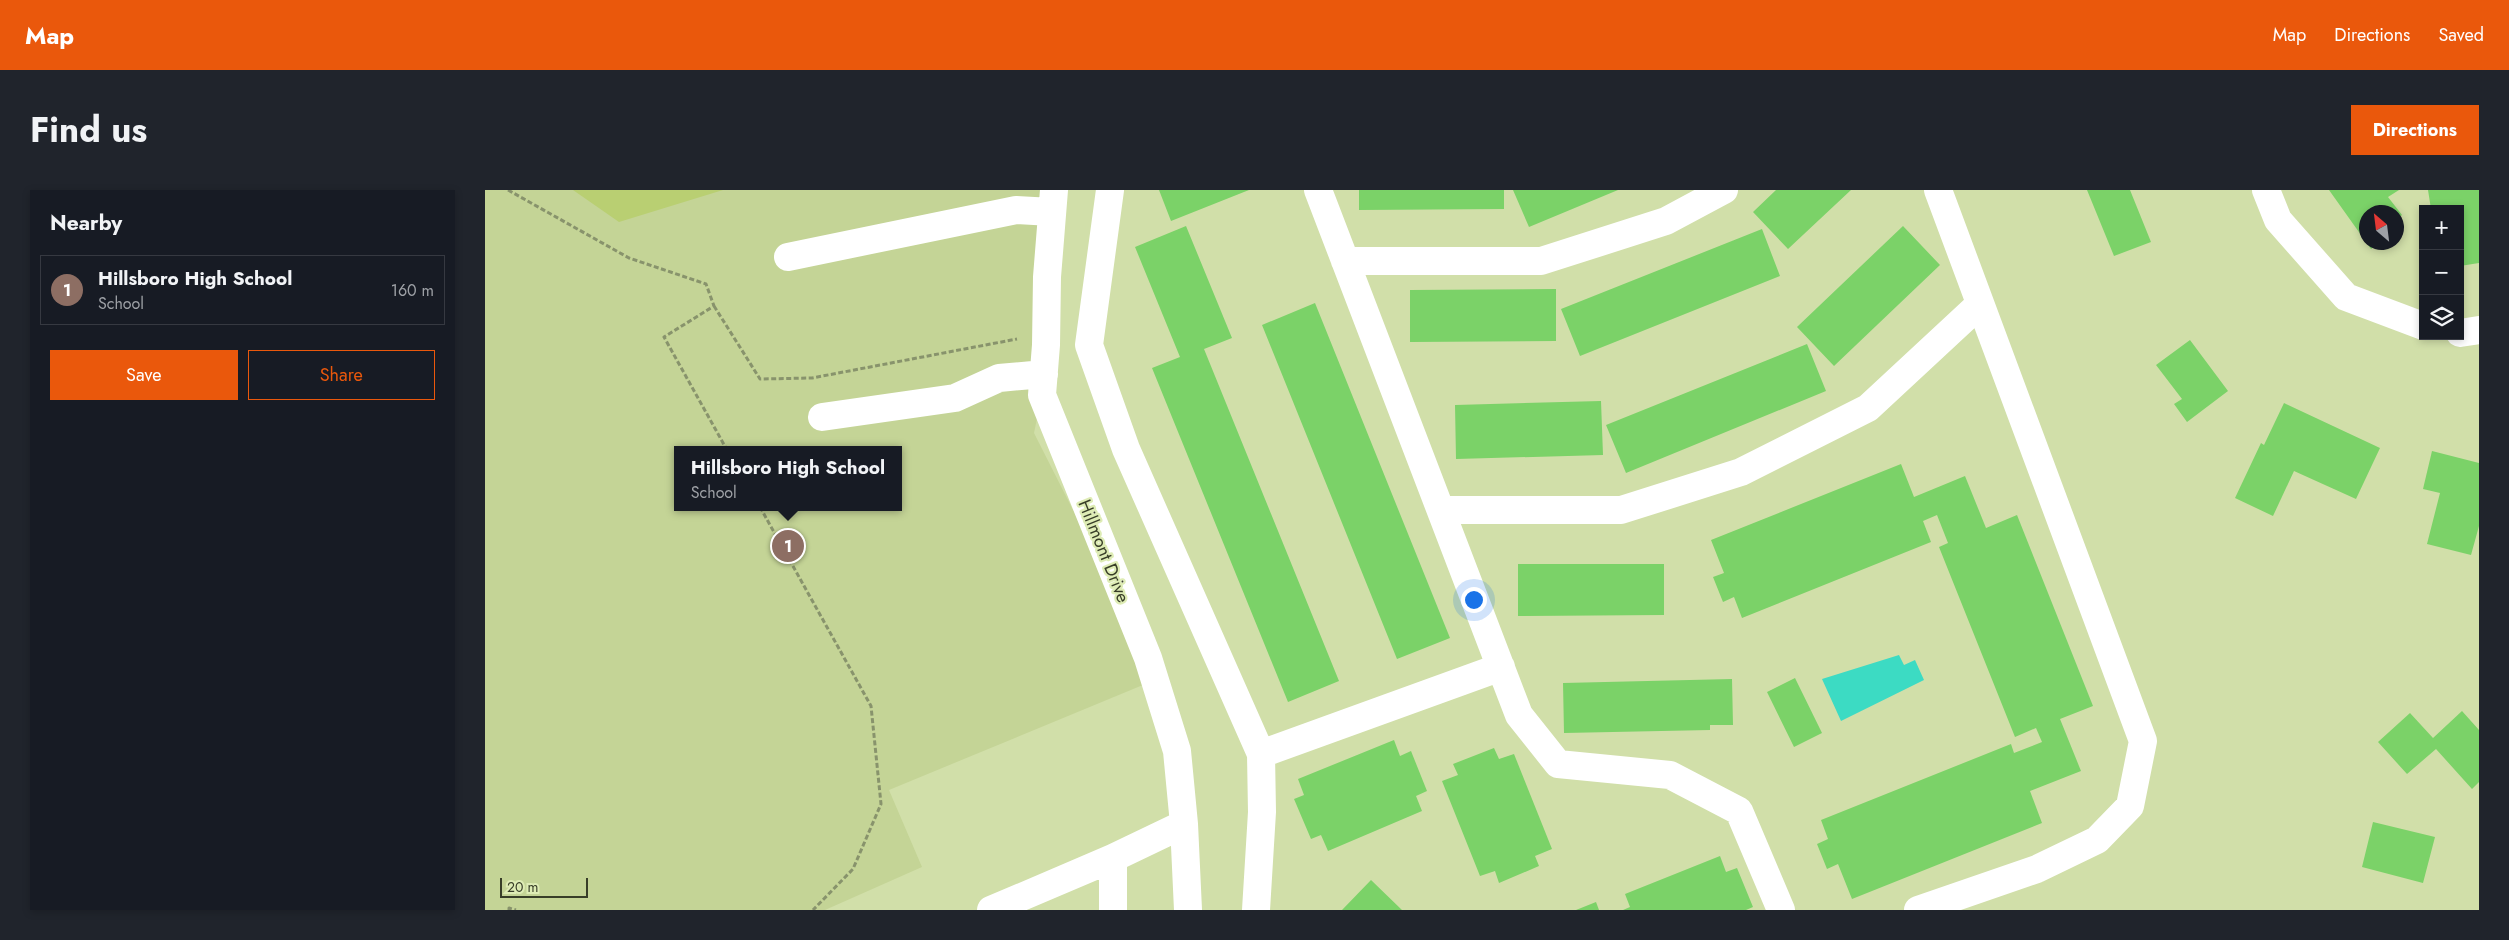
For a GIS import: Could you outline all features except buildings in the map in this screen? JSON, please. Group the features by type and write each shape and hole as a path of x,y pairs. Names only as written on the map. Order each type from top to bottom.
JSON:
{"street":[{"path":"1110,190 1089,345 1126,449 1261,754 1262,812 1256,910"},
{"path":"1318,190 1519,715 1558,764 1670,775 1739,812 1781,910"},
{"path":"1345,261 1541,261 1665,221 1724,190"},
{"path":"1918,910 2037,869 2097,840 2130,806 2143,742 1938,190"},
{"path":"2266,190 2278,220 2346,296 2419,324"},
{"path":"788,257 1053,201"},
{"name":"Hillmont Drive","path":"1053,201 1047,277 1042,395 1148,658 1177,751 1184,824 1188,910"},
{"path":"1441,510 1621,510 1741,472 1868,408 1980,304"},
{"path":"2464,332 2479,330"},
{"path":"822,417 955,398 999,378 1044,374"},
{"path":"1261,754 1501,667"},
{"path":"991,910 1113,858 1184,824"},
{"path":"1113,858 1113,910"}],"path":[{"path":"508,190 629,258 706,284 714,306 760,379 812,378 1021,339"},
{"path":"714,306 664,337 725,446"},
{"path":"762,511 871,706 881,804 853,869 813,910"},
{"path":"509,910 509,908 516,910"}],"shaded area":[{"path":"485,190 1054,190 1042,395 1034,433 1148,658 1155,680 889,790 922,867 825,910 485,910"},
{"path":"573,190 723,190 619,222"}],"water":[{"path":"1899,655 1904,665 1915,660 1924,680 1841,721 1822,679"}],"place":[{"name":"Hillsboro High School","path":"788,546"}]}
